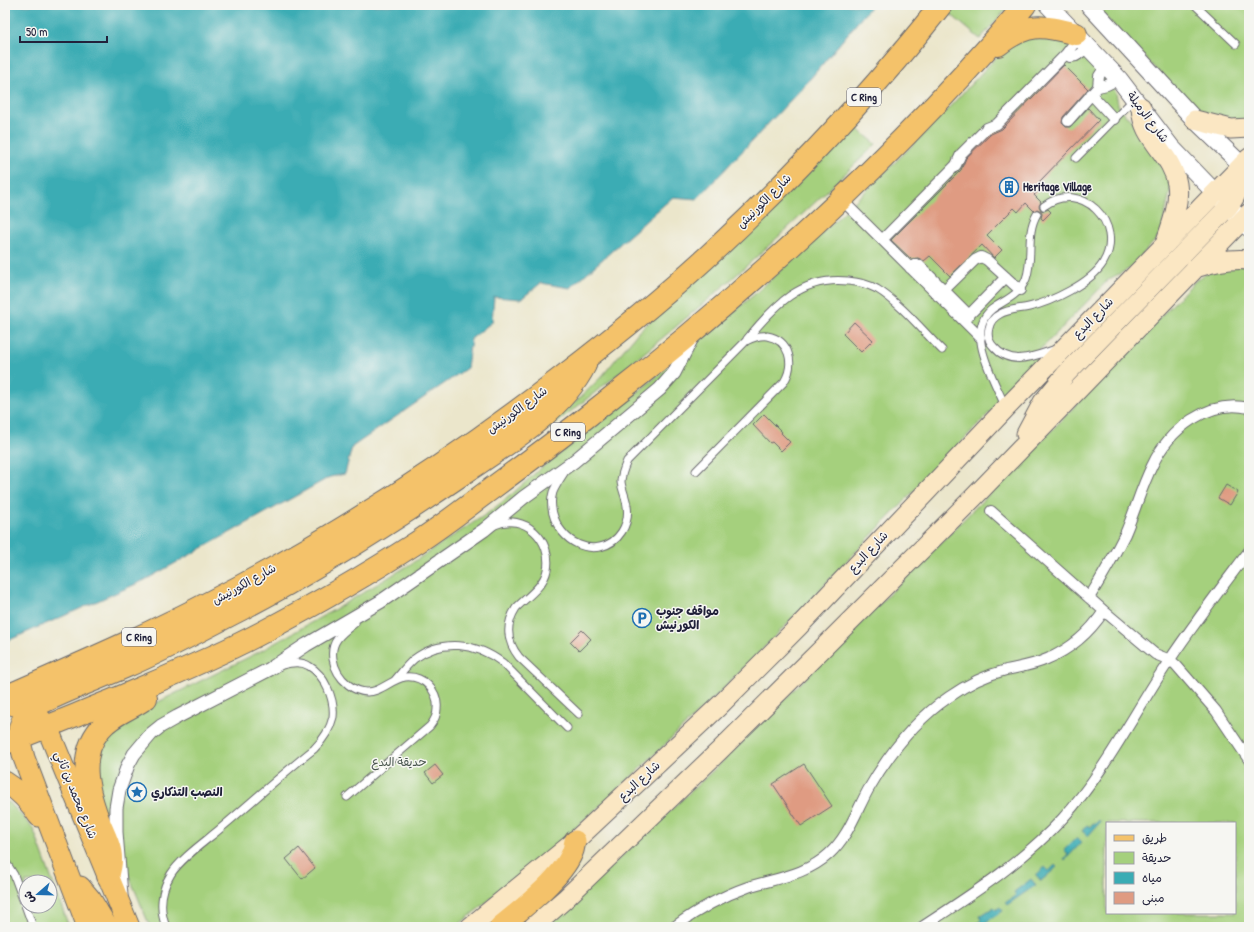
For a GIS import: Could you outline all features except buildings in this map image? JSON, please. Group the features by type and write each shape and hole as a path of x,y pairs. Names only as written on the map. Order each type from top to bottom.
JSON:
{"highway":[{"name":"شارع الكورنيش","path":"5,697 165,625 214,601 314,545 384,502 521,408 636,318 719,246 781,185 873,87 941,5"},
{"name":"C Ring","path":"12,741 162,679 264,632 367,574 415,543 558,440 697,329 841,199 924,116 1026,5"},
{"path":"977,60 1005,39 1034,27 1046,27 1082,39"},
{"path":"12,741 21,722 29,711 42,703 126,667 230,616 336,556 400,516 497,451 551,410 573,385 589,356"},
{"path":"108,876 111,869 112,853 89,792 86,770 90,745 100,729 109,720 138,704 147,697 162,679"}],"main road":[{"path":"1137,102 1146,130 1168,161 1177,184 1176,206 1166,243"},
{"path":"1195,120 1231,129 1249,128"},
{"path":"1018,451 1034,418 1054,388 1228,207 1237,194 1240,187 1242,173 1247,165"},
{"name":"شارع البدع","path":"470,927 575,841 740,684 799,626 1006,408 1166,243 1215,193 1247,165"},
{"path":"533,927 565,899 714,756 975,496 1194,269 1246,221 1243,206 1249,188"},
{"path":"1194,269 1224,260 1249,260"},
{"name":"شارع محمد بن ثاني","path":"5,703 16,705 29,711 43,721 47,726 125,919"},
{"path":"12,741 24,758 88,927"},
{"path":"5,782 16,789 32,805 54,838"},
{"path":"500,927 528,905 562,870 572,853 575,841"},
{"path":"69,874 91,900 106,927"}],"street":[{"name":"شارع الرميلة","path":"1048,5 1119,78 1171,147 1228,207 1246,221"},
{"path":"1089,5 1195,120 1247,165"},
{"path":"882,240 956,165 961,154 982,132 997,124 1082,39"},
{"path":"1068,121 1095,90 1099,76 1106,65"},
{"path":"1095,90 1119,78"},
{"path":"1095,90 1114,119"},
{"path":"841,199 910,268 926,278 966,318 980,337"},
{"path":"941,293 978,258 981,257 987,260 1020,290"},
{"path":"966,318 1006,277"},
{"path":"270,669 306,645 380,602 484,530 524,497 573,462 660,389 674,373 697,329"},
{"path":"1089,598 1108,568 1125,533 1151,466 1166,443 1185,425 1210,410 1228,406 1249,408"},
{"path":"991,511 1155,654 1170,660 1204,696 1228,728 1249,760"},
{"path":"922,927 1019,859 1062,819 1087,790 1170,660 1208,605 1249,551"},
{"path":"674,927 711,904 729,895 759,884 795,874 822,860 836,847 845,834 886,761 905,738 937,706 960,690 984,678 1006,670 1037,663 1056,654 1084,635 1104,611"},
{"name":"شارع محمد بن ثاني","path":"125,919 116,832 116,808 121,782 128,765 143,743 161,726 203,702 270,669"}],"lane":[{"path":"1195,5 1236,44"},
{"path":"1076,158 1114,119 1137,102"},
{"path":"1044,206 1055,200 1069,197 1082,200 1101,214 1107,226 1110,240 1103,263 1065,294 1044,303 1001,313 994,318 989,326 988,335 991,344 997,351 1015,359 1032,357 1067,345"},
{"path":"1006,408 985,357 980,337 980,327 988,311 1012,297 1020,290 1025,281 1030,263 1031,227 1037,214"},
{"path":"573,462 558,481 553,492 552,512 555,521 568,538 576,544 591,548 607,544 620,535 627,520 627,506 621,483 623,471 627,461 746,341 766,316 779,304 796,292 814,284 840,280 861,284 878,290 900,308 942,350"},
{"path":"696,471 784,382 788,376 790,369 790,356 779,341 767,336 761,336 746,341"},
{"path":"484,530 499,523 514,522 534,530 542,541 547,556 547,571 540,585 516,608 513,613 508,630 510,642 519,657 579,714"},
{"path":"347,797 420,736 430,726 435,718 437,710 435,694 430,686 414,677 405,677 395,680 376,690 366,691 356,689 342,680 334,665 332,647 341,633 380,602"},
{"path":"395,680 414,659 431,650 452,646 473,647 494,656 504,663 567,728"},
{"path":"166,927 162,915 162,904 167,882 179,864 314,749 330,726 333,716 330,693 324,682 310,666 301,663 293,663 270,669"},
{"path":"5,861 14,875 33,927"}],"green space":[{"path":"956,5 1010,5 980,39 949,13"},
{"path":"1094,5 1249,5 1249,125 1200,115"},
{"name":"حديقة البدع","path":"1026,33 1073,44 1116,92 1118,105 1126,116 1135,122 1172,182 1161,234 1129,269 1109,279 1038,351 1040,360 787,624 719,693 612,795 552,849 456,927 150,927 102,813 94,760 110,731 146,708 259,652 339,607 409,565 488,513 541,468 632,397 755,294 840,216 927,131 1004,49"},
{"path":"853,125 876,144 774,241 711,297 626,368 539,436 540,429 573,404 588,390 603,375 639,331 685,291"},
{"path":"1249,264 1249,927 546,927 719,765 1027,456 1194,282 1210,271"},
{"path":"5,802 10,803 33,828 50,874 18,874 18,914 58,914 58,897 69,927 5,927"}],"water":[{"path":"5,5 872,5 805,85 697,199 673,197 570,288 541,283 521,299 494,297 492,322 471,339 467,368 352,447 345,474 330,477 145,580 5,642"},
{"path":"1099,820 1100,822 1102,820 1088,836 1082,831 1087,825 1090,827 1093,823 1095,824"},
{"path":"1077,837 1082,842 1065,860 1064,858 1068,854 1064,850"},
{"path":"1055,865 1057,867 1041,881 1036,875 1045,867 1049,871"},
{"path":"1031,879 1036,885 1007,905 1005,903 1016,895 1014,892"},
{"path":"994,907 996,910 1000,907 1003,911 980,926 977,923 982,920 980,916"}],"place":[{"name":"Heritage Village","path":"1009,187"},
{"name":"مواقف جنوب الكورنيش","path":"642,618"},
{"name":"النصب التذكاري","path":"137,792"}]}
